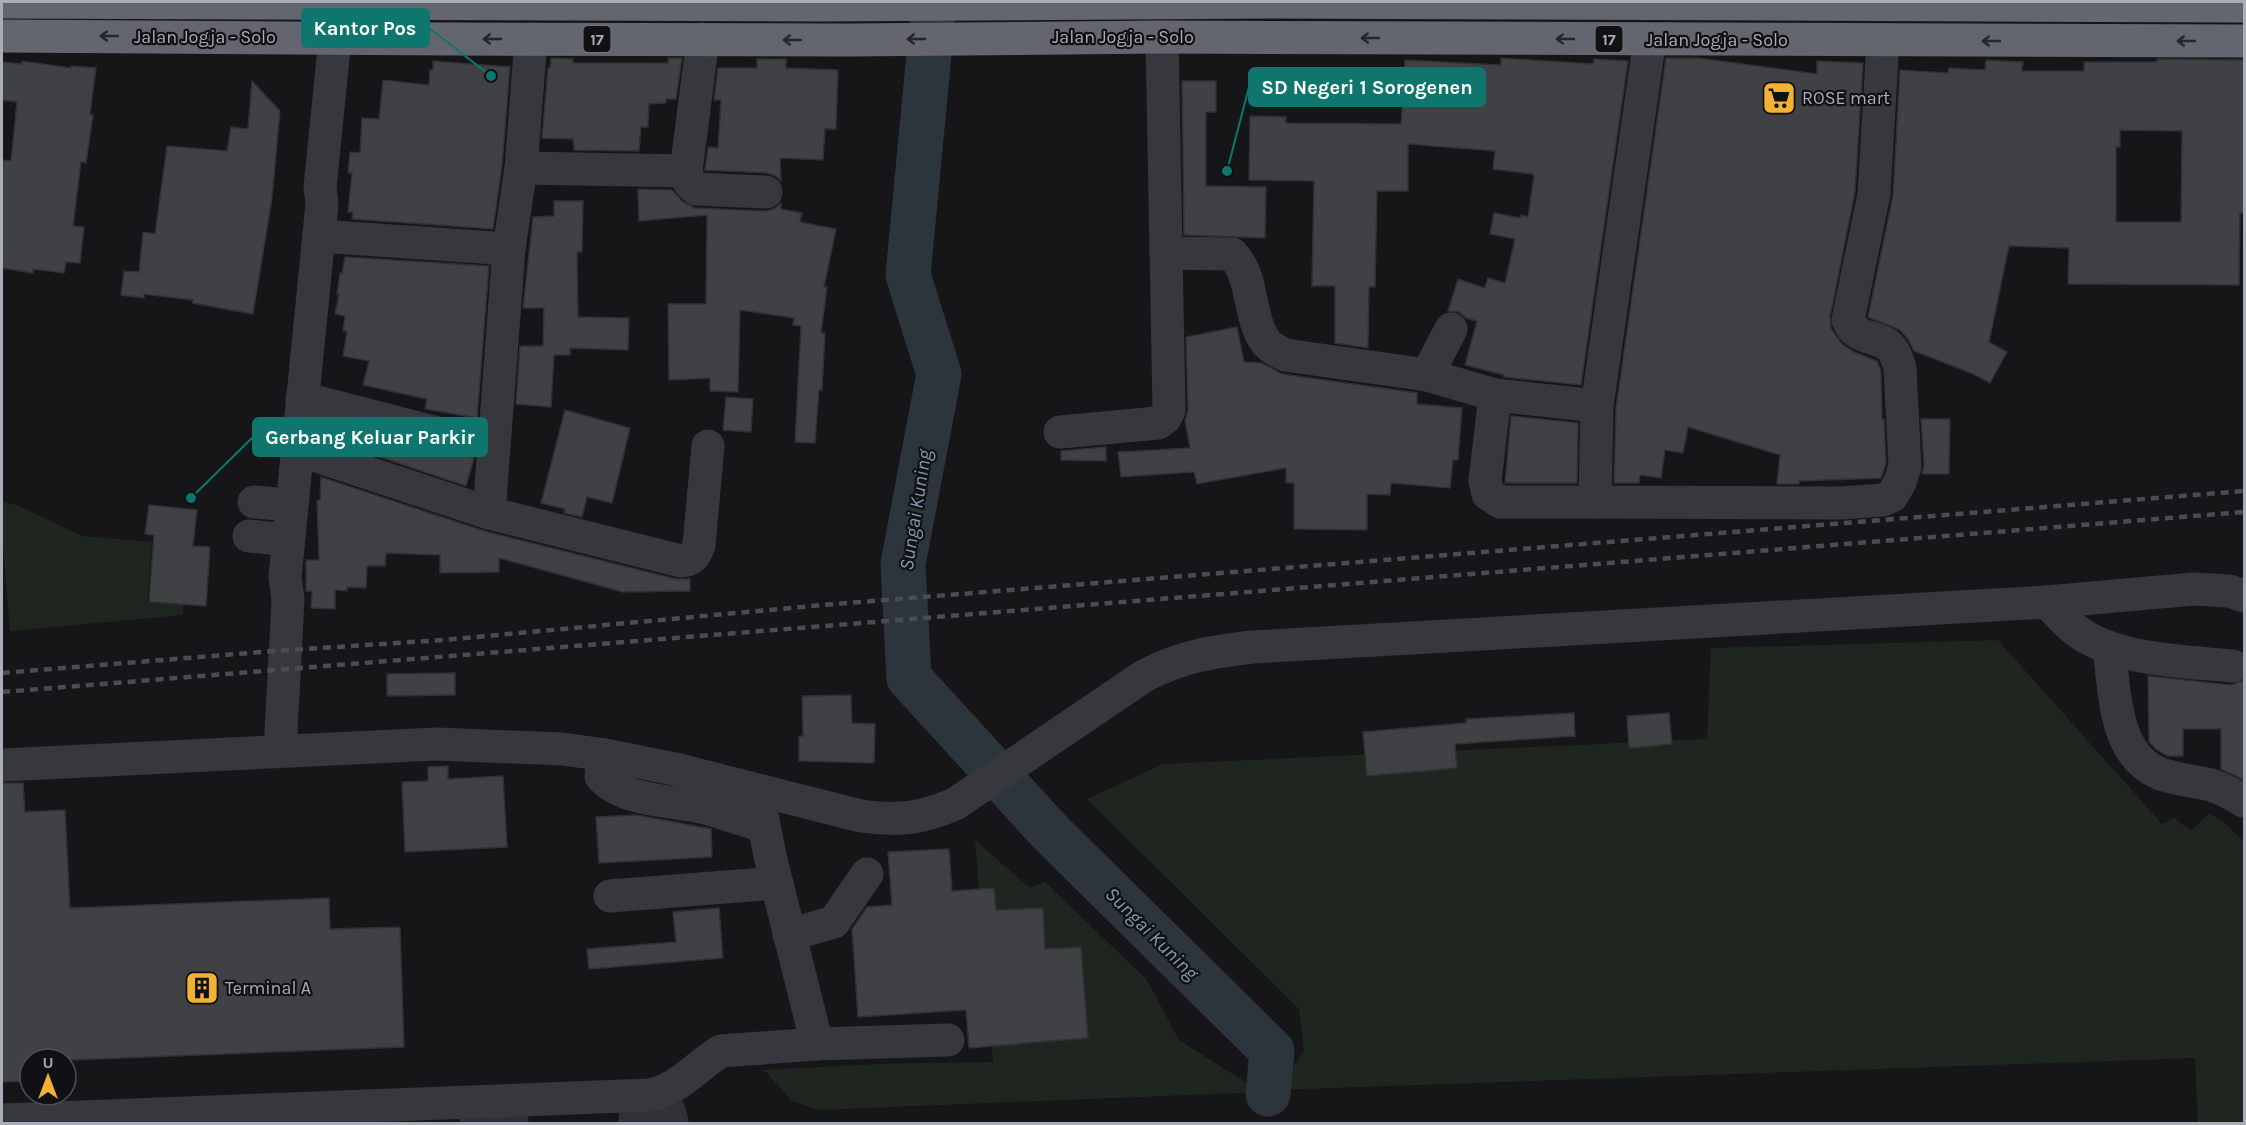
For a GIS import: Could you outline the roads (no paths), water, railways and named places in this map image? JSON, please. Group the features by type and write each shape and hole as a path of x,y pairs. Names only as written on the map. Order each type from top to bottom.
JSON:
{"highway":[{"name":"Jalan Jogja - Solo","path":"2,2 1417,2 2244,6"},
{"name":"Jalan Jogja - Solo","path":"2,36 850,40 1162,37 2244,41"}],"street":[{"path":"261,752 276,710 278,600 285,577 322,204 320,187 343,3"},
{"path":"1060,432 1158,423 1166,418 1169,410 1162,37"},
{"path":"489,513 509,249 521,168 531,39"},
{"path":"703,39 686,171 689,182 696,189 766,192"},
{"path":"1595,502 1597,406 1650,39"},
{"path":"1495,395 1485,482 1488,494 1500,502 1841,503 1883,500 1892,496 1905,466 1897,357 1889,346 1857,333 1851,328 1848,320 1874,194 1883,41"},
{"path":"521,168 686,171"},
{"path":"319,236 509,249"},
{"path":"1166,253 1232,254 1239,261 1244,272 1259,327 1266,342 1285,355 1427,375 1495,395 1597,406"},
{"path":"1427,375 1451,329"},
{"path":"302,398 445,435"},
{"path":"296,449 489,513 673,560 689,560 695,555 699,545 708,446"},
{"path":"254,502 291,505"},
{"path":"249,537 288,540"},
{"path":"2,765 436,744 499,745 605,754 679,770 757,792 861,816 886,820 910,819 955,804 1144,676 1172,662 1205,653 1264,647 2047,602 2194,589 2229,591 2244,596"},
{"path":"2047,602 2074,629 2109,648 2152,657 2233,666"},
{"path":"2109,648 2118,715 2125,739 2137,758 2159,773 2211,785 2244,801"},
{"path":"276,710 294,734 314,749"},
{"path":"261,752 250,745 259,736 276,710"},
{"path":"605,754 601,776 609,785 627,793 704,808 763,826"},
{"path":"757,792 763,826 817,1044"},
{"path":"789,935 834,922 867,874"},
{"path":"610,896 777,883"},
{"path":"2,1120 650,1095 664,1092 678,1084 707,1059 721,1051 817,1044 948,1040"}],"waterway":[{"name":"Sungai Kuning","path":"934,2 908,275 939,374 903,564 909,678 1050,832 1272,1051 1268,1094"}],"railway":[{"path":"2,673 443,640 823,605 2244,491"},
{"path":"2,692 2244,512"}],"place":[{"name":"Kantor Pos","path":"491,76"},
{"name":"ROSE mart","path":"1779,98"},
{"name":"SD Negeri 1 Sorogenen","path":"1227,171"},
{"name":"Gerbang Keluar Parkir","path":"191,498"},
{"name":"Terminal A","path":"202,988"}]}
